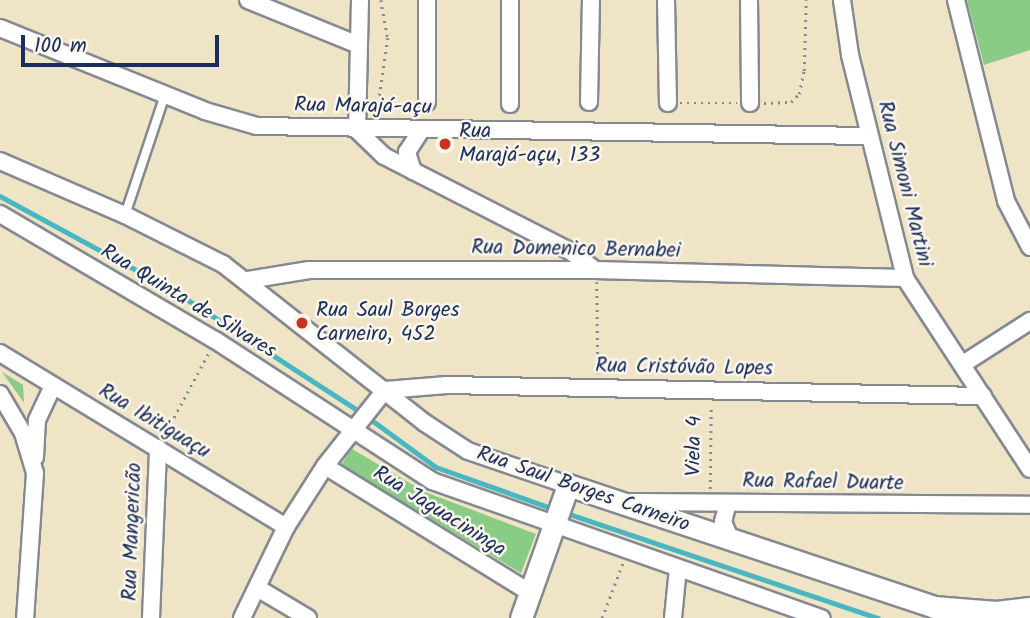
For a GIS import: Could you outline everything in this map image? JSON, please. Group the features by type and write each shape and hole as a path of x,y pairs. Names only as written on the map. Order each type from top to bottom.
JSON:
{"street":[{"path":"248,0 358,45"},
{"path":"359,0 356,130 384,156 551,243 596,270"},
{"path":"427,0 427,103"},
{"path":"510,0 510,104"},
{"path":"589,102 591,0"},
{"path":"666,0 668,103"},
{"path":"749,0 750,103"},
{"name":"Rua Simoni Martini","path":"842,0 869,136 905,278 1030,469"},
{"path":"956,0 1006,201 1030,247"},
{"name":"Rua Marajá-açu","path":"0,28 245,124 356,130 869,136"},
{"path":"412,171 407,152 422,129"},
{"name":"Rua Saul Borges Carneiro","path":"0,162 125,215 248,281 381,393 468,451 567,489 617,502 934,607 996,612 1030,608"},
{"name":"Rua Quinta de Silvares","path":"0,214 355,426 432,481 556,520 628,550 819,617"},
{"path":"534,270 550,258 551,243"},
{"name":"Rua Domenico Bernabei","path":"248,281 309,270 596,270 905,278"},
{"path":"963,364 1030,321"},
{"name":"Rua Ibitiguaçu","path":"0,353 286,527"},
{"name":"Rua Cristóvão Lopes","path":"381,393 447,385 983,396"},
{"path":"25,618 37,420 53,386"},
{"path":"242,618 259,589 286,527 325,467 381,393"},
{"path":"0,394 23,433 35,473"},
{"name":"Rua Mangericão","path":"151,618 158,449"},
{"name":"Rua Jaguacininga","path":"325,467 531,593"},
{"path":"521,618 567,489"},
{"name":"Rua Rafael Duarte","path":"617,502 1030,505"},
{"path":"728,503 723,522 731,541"},
{"path":"673,618 678,568"},
{"path":"259,589 308,618"}],"lane":[{"path":"125,215 166,93"}],"path":[{"path":"596,270 598,387"},
{"path":"158,449 215,340"},
{"name":"Viela 4","path":"710,503 711,390"},
{"path":"602,618 628,550"}],"green space":[{"path":"967,0 1030,0 1030,50 984,65"},
{"path":"2,372 23,385 24,403 17,393"},
{"path":"352,449 425,492 536,534 521,573 341,465"}],"waterway":[{"path":"0,196 171,289 362,413"},
{"path":"369,418 436,467 554,509"},
{"path":"566,513 878,618"}],"place":[{"name":"Rua Marajá-açu, 133","path":"445,144"},
{"name":"Rua Saul Borges Carneiro, 452","path":"302,323"}]}
